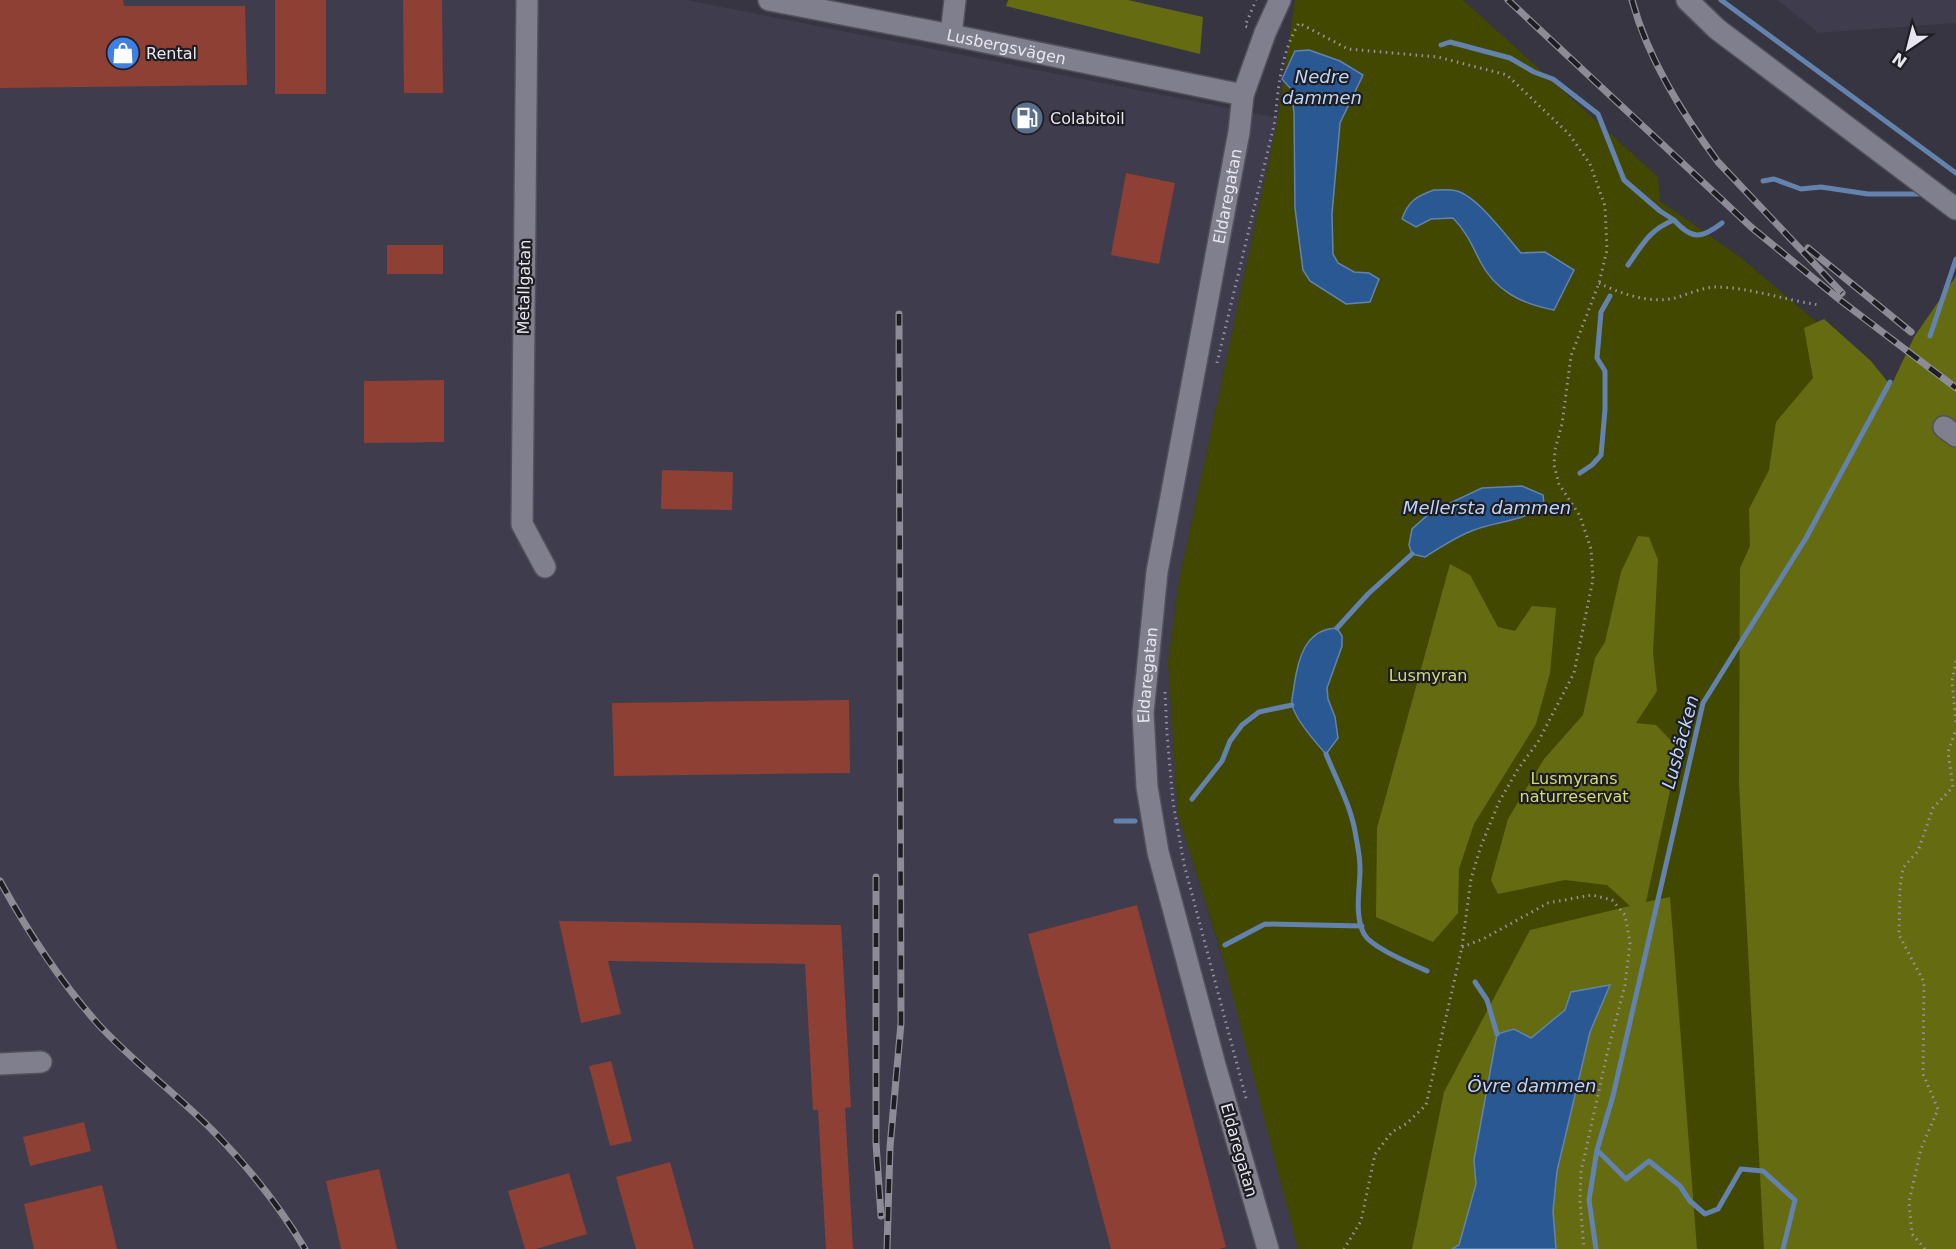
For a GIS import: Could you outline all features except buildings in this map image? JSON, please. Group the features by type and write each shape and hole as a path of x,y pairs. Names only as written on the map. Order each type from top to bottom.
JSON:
{"street":[{"name":"Metallgatan","path":"527,0 522,524 545,567"},
{"name":"Lusbergsvägen","path":"770,0 1243,95"},
{"path":"951,35 955,0"},
{"name":"Eldaregatan","path":"1268,1249 1215,1065 1158,852 1147,787 1143,713 1157,572 1239,132 1243,95 1280,0"},
{"path":"1687,0 1717,29 1956,209"},
{"path":"0,1064 41,1062"}],"path":[{"path":"1214,374 1275,121 1278,84 1289,39 1299,23 1348,49 1438,57 1507,75 1569,134 1590,164 1605,206 1607,250 1599,283 1571,356 1554,465 1559,484 1580,516 1591,549 1593,579 1574,673 1539,742 1518,769 1499,802 1481,846 1471,879 1462,947 1426,1105 1406,1124 1392,1132 1375,1154 1361,1221 1344,1249"},
{"path":"1599,283 1637,297 1661,300 1714,287 1768,294 1819,305"},
{"path":"1956,661 1952,681 1956,724"},
{"path":"1165,688 1173,802 1184,864 1248,1106"},
{"path":"1925,1249 1912,1234 1909,1202 1921,1149 1938,1109 1923,1074 1924,982 1899,935 1900,887 1903,868 1918,851 1933,808 1953,787 1948,752 1956,729"},
{"path":"1462,947 1483,939 1548,903 1592,895 1612,900 1625,915 1630,942 1625,985 1581,1172 1580,1200 1584,1249"}],"shaded area":[{"path":"0,0 687,0 1278,118 1179,581 1168,661 1178,815 1313,1249 0,1249"},
{"path":"1777,0 1956,0 1956,23 1819,33"}],"green space":[{"path":"1008,0 1128,0 1203,17 1200,54 1006,6"},
{"name":"Lusmyran","path":"1295,0 1463,0 1658,177 1660,201 1740,257 1858,357 1956,1249 1298,1249 1223,958 1178,815 1168,661 1179,581 1278,118"},
{"path":"1956,276 1956,1249 1764,1249 1739,783 1740,568 1750,546 1749,509 1769,470 1776,422 1813,378 1804,328 1824,319 1871,361 1891,386 1914,337"},
{"name":"Lusmyrans naturreservat","path":"1638,536 1649,537 1658,560 1653,653 1657,691 1636,723 1656,725 1679,749 1646,902 1670,897 1697,1249 1412,1249 1444,1092 1530,930 1630,906 1607,885 1565,880 1498,894 1491,880 1508,819 1544,759 1583,715 1595,658 1605,642 1621,572"},
{"path":"1450,564 1470,575 1498,627 1515,631 1532,606 1556,608 1550,673 1536,724 1474,824 1459,869 1458,913 1433,942 1376,917 1377,828"}],"water":[{"name":"Nedre dammen","path":"1309,50 1340,61 1363,75 1340,123 1332,214 1333,254 1338,263 1354,272 1369,273 1379,279 1370,302 1346,304 1310,281 1303,270 1295,208 1294,113 1291,89 1282,79 1295,51"},
{"path":"1434,190 1457,191 1474,201 1492,218 1521,253 1545,252 1574,270 1554,310 1520,300 1493,280 1465,233 1453,218 1431,219 1416,227 1402,219 1414,200"},
{"name":"Mellersta dammen","path":"1522,486 1543,495 1544,504 1520,518 1468,532 1425,557 1412,554 1409,545 1412,529 1431,512 1482,488"},
{"path":"1337,628 1342,636 1342,646 1327,688 1338,738 1326,754 1301,723 1292,700 1298,666 1305,647 1317,634"},
{"name":"Övre dammen","path":"1610,985 1590,1032 1557,1171 1553,1211 1556,1249 1452,1249 1459,1245 1476,1184 1474,1160 1497,1034 1514,1029 1531,1038 1565,1010 1571,992"}],"waterway":[{"path":"1721,0 1956,173"},
{"path":"1441,45 1450,42 1510,58 1534,72 1553,79 1598,114 1624,180 1674,220"},
{"path":"1763,181 1774,179 1801,189 1821,187 1868,194 1924,194"},
{"path":"1628,265 1652,233 1665,224 1674,220 1686,231 1697,235 1708,232 1722,223"},
{"name":"Lusbäcken","path":"1930,336 1956,259"},
{"path":"1580,473 1601,455 1605,410 1605,371 1597,358 1601,312 1610,296"},
{"name":"Lusbäcken","path":"1783,1249 1795,1200 1763,1171 1741,1169 1718,1209 1705,1214 1690,1201 1680,1186 1649,1161 1626,1179 1597,1150 1613,1096 1703,703 1806,538 1890,382"},
{"path":"1337,628 1368,594 1412,554"},
{"path":"1192,799 1222,761 1230,741 1242,725 1259,712 1292,705"},
{"path":"1326,754 1348,805 1354,826 1360,865 1358,910 1364,934 1383,950 1427,971"},
{"path":"1116,821 1135,821"},
{"path":"1225,945 1265,924 1362,926"},
{"path":"1475,982 1487,1000 1497,1034"},
{"name":"Lusbäcken","path":"1596,1249 1589,1200 1597,1150"}],"railway":[{"path":"1508,0 1751,227 1840,300 1956,388"},
{"path":"1632,0 1647,43 1668,85 1718,162 1842,293"},
{"path":"1808,248 1911,332"},
{"path":"887,1249 890,1147 901,1023 899,314"},
{"path":"876,877 876,1143 881,1216"},
{"path":"0,881 45,955 98,1024 228,1146 275,1203 305,1249"}],"place":[{"name":"Rental","path":"123,53"},
{"name":"Colabitoil","path":"1027,118"}]}
